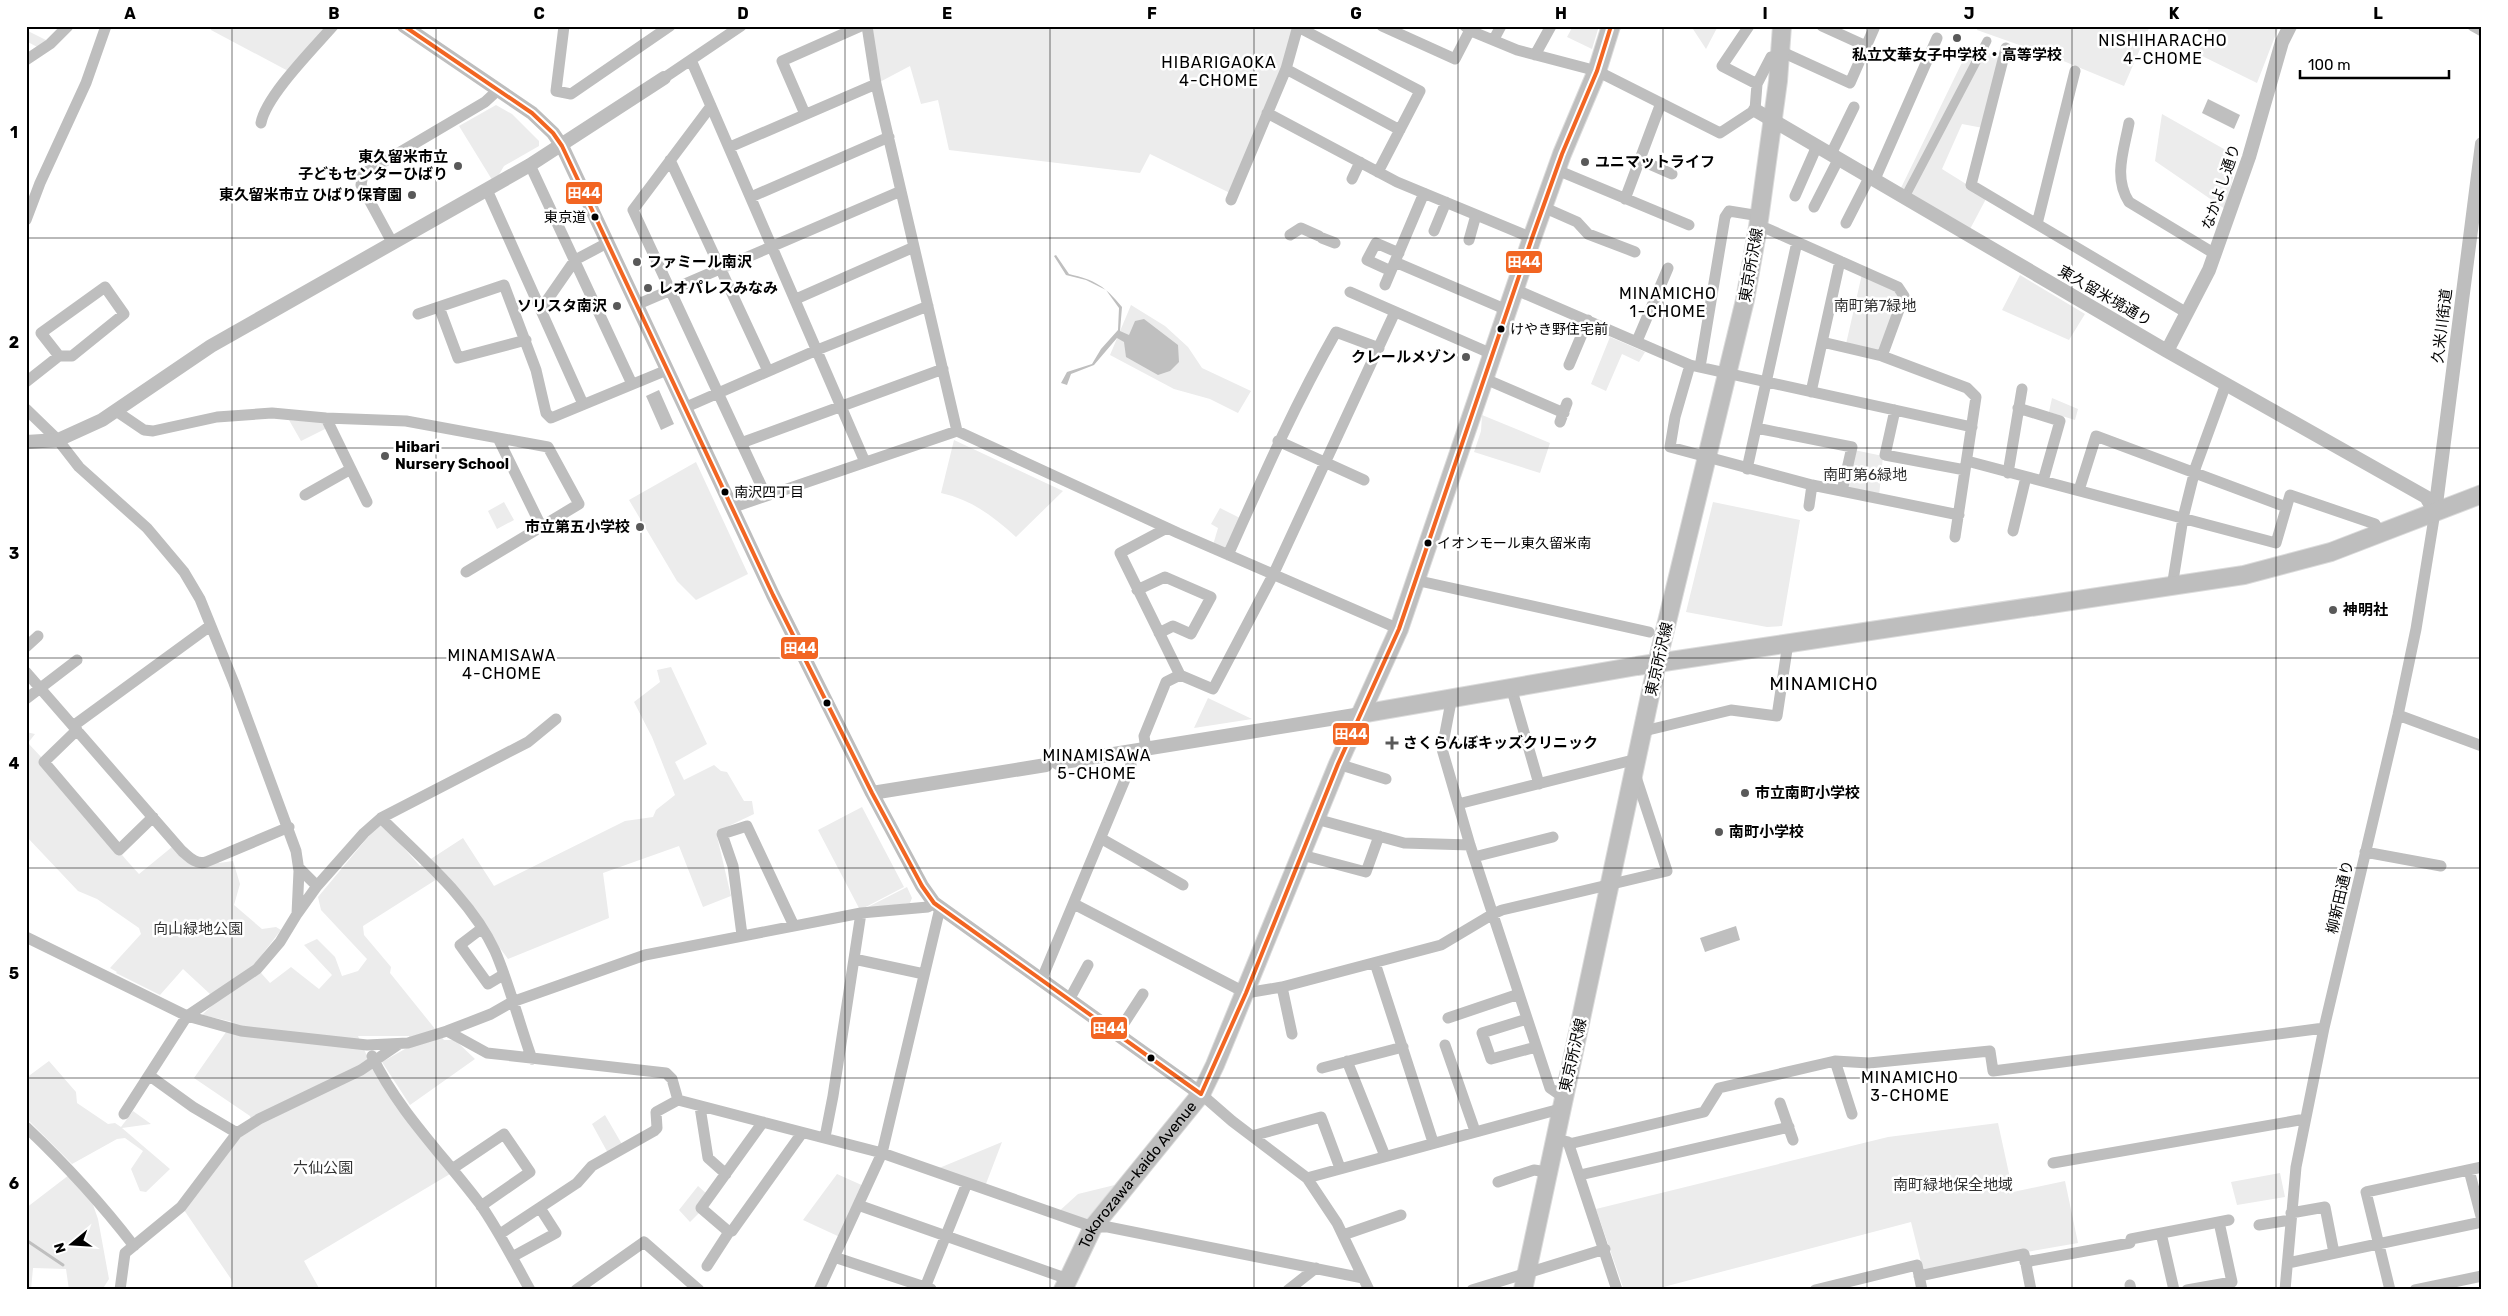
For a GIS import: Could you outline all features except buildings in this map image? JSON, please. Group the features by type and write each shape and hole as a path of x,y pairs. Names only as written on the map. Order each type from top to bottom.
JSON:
{"main road":[{"name":"Tokorozawa-kaido Avenue","path":"1065,1284 1093,1227 1201,1094 1246,993 1338,764 1399,629 1514,288 1557,170 1597,71 1611,26"},
{"name":"東京所沢線","path":"1525,1281 1547,1172 1561,1142 1562,1103 1611,884 1657,663 1729,373 1759,222 1773,120 1782,26"},
{"path":"1360,714 1657,663 2244,575 2291,564 2380,534 2482,494"}],"street":[{"path":"26,60 50,44 68,26"},
{"path":"26,220 40,183 86,83 106,26"},
{"path":"261,123 263,114 284,83 333,26"},
{"path":"404,26 539,120 562,146 731,508 872,793 922,886 937,906 1201,1094 1252,1136 1308,1178 1343,1235 1369,1290"},
{"path":"564,26 556,91 571,94 670,26"},
{"path":"26,442 58,440 90,426 116,411 211,346 488,190 562,146 741,26"},
{"path":"805,114 782,61 861,26"},
{"path":"867,26 876,84 957,431"},
{"path":"1231,200 1286,69 1298,26 1420,91 1378,172"},
{"path":"1382,26 1454,59 1467,28 1535,55 1597,71 1720,133 1755,110 1757,84 1771,57 1780,55 1850,82 1875,26"},
{"path":"1494,39 1501,26"},
{"path":"1535,55 1551,26"},
{"path":"1749,26 1722,66 1757,84"},
{"path":"1822,26 1866,46"},
{"name":"なかよし通り","path":"2167,351 2215,254 2249,157 2282,42 2290,26"},
{"path":"2473,26 2482,31"},
{"path":"1846,223 1872,178 1936,38"},
{"path":"1905,196 1987,40"},
{"path":"2006,48 1971,184 2186,313"},
{"path":"691,60 865,462"},
{"path":"1286,69 1400,130"},
{"path":"2038,224 2075,71"},
{"path":"730,147 876,84"},
{"path":"393,244 361,185 363,174 485,102 498,90"},
{"path":"1626,199 1661,103"},
{"path":"711,106 633,210 766,496"},
{"path":"1814,207 1854,107"},
{"name":"東久留米境通り","path":"1755,110 1905,196 2167,351 2426,497 2435,512"},
{"path":"1267,113 1378,172 1532,238"},
{"path":"2129,123 2119,174 2121,190 2129,202 2215,254"},
{"path":"751,196 889,137"},
{"name":"久米川街道","path":"2435,512 2482,144"},
{"path":"1795,196 1817,146"},
{"path":"670,160 768,371"},
{"path":"1640,160 1672,174"},
{"path":"1352,179 1360,162"},
{"path":"530,165 632,384"},
{"path":"1557,170 1688,225"},
{"path":"488,190 583,404"},
{"path":"636,305 901,190"},
{"path":"1385,285 1424,193"},
{"path":"1434,231 1446,202"},
{"path":"1543,207 1577,222 1588,234 1620,252 1635,252"},
{"path":"1882,356 1904,296 1898,288 1768,229 1759,222 1730,211 1726,217 1695,366 1675,417 1670,447 1812,485 1958,515"},
{"path":"1469,240 1476,215"},
{"path":"1290,235 1301,228 1335,243"},
{"path":"1747,469 1797,242"},
{"path":"541,309 575,260 607,243"},
{"path":"796,299 914,247"},
{"path":"1812,392 1840,261"},
{"path":"1395,262 1416,277 1507,310"},
{"path":"1637,341 1668,268"},
{"path":"418,314 504,285 526,340 546,413 551,418 667,370"},
{"path":"26,382 59,356 72,356 124,314 105,287 41,333 59,356"},
{"path":"1514,288 1695,366 1972,427"},
{"path":"1350,292 1492,354"},
{"path":"684,408 817,350 928,306"},
{"path":"440,307 458,358 526,340"},
{"path":"1167,528 1120,553 1180,675 1213,689 1273,575 1327,463 1395,312"},
{"path":"1569,365 1588,320"},
{"path":"1228,555 1278,441 1306,384 1336,332 1379,348"},
{"path":"1822,342 1882,356 1967,388 1976,397 1955,537"},
{"path":"742,444 943,369"},
{"path":"1483,378 1564,412"},
{"path":"2172,587 2183,518 2195,474 2226,384"},
{"path":"2008,473 2022,389"},
{"path":"2018,408 2060,421 2043,481"},
{"path":"26,409 58,440 79,467 136,517 175,560 200,600 289,827 299,868 297,914"},
{"path":"1895,410 1885,455 1966,466 2026,477 2276,543 2290,495 2375,524 2380,534"},
{"path":"116,411 144,430 153,431 217,417 260,413 406,421 499,440 538,444 548,447 579,504 466,572"},
{"path":"326,418 367,502"},
{"path":"1756,428 1852,448 1842,491"},
{"path":"731,508 957,431 1167,528 1399,629"},
{"path":"2079,490 2096,436 2286,507"},
{"path":"499,440 541,526"},
{"path":"1278,441 1364,480"},
{"path":"305,496 351,469"},
{"path":"2013,531 2026,477"},
{"path":"1809,506 1812,485"},
{"name":"柳新田通り","path":"2285,1290 2290,1216 2296,1167 2305,1119 2324,1028 2398,715 2416,629 2435,512"},
{"path":"1138,590 1165,577 1211,597 1191,634 1173,626 1159,633"},
{"path":"1415,580 1649,632"},
{"path":"153,817 119,850 44,762 75,728 210,626"},
{"path":"26,647 38,636"},
{"path":"1644,731 1731,710 1777,716 1788,643"},
{"path":"26,699 77,660"},
{"path":"26,672 182,851 200,864 289,827"},
{"path":"1146,749 1144,736 1166,682 1180,675"},
{"path":"1511,687 1539,784"},
{"path":"1308,1178 1475,1131 1562,1103 1550,1088 1536,1047 1472,851 1442,749 1450,708 1448,698"},
{"path":"872,793 1360,714"},
{"path":"2398,715 2482,746"},
{"path":"124,1114 187,1016 257,969 280,942 317,886 364,833 382,818 528,742 556,719"},
{"path":"1041,981 1102,839 1131,765 1129,752"},
{"path":"1338,764 1386,779"},
{"path":"1074,904 1246,993 1282,987 1440,946 1493,914 1667,870 1636,766 1539,784 1458,804"},
{"path":"382,818 454,891 482,929 495,951 532,1059"},
{"path":"1316,820 1404,843 1472,851 1553,837"},
{"path":"742,934 733,866 722,834 746,826 794,926"},
{"path":"1302,855 1366,872 1379,836"},
{"path":"1102,839 1183,885"},
{"path":"2365,852 2441,866"},
{"path":"299,868 317,886"},
{"path":"26,937 187,1016 241,1031 367,1046 401,1043 447,1031 491,1014 512,1002 645,955 742,934 861,913 937,906"},
{"path":"819,1290 882,1153 924,974 937,906"},
{"path":"825,1138 834,1096 861,913"},
{"path":"482,929 460,945 488,984 503,975"},
{"path":"854,959 924,974"},
{"path":"1375,963 1433,1142"},
{"path":"1069,1000 1088,965"},
{"path":"1282,987 1292,1034"},
{"path":"1117,1034 1142,994"},
{"path":"1448,1018 1519,994"},
{"path":"1527,1019 1482,1033 1491,1059 1536,1047"},
{"path":"1617,1290 1580,1176 1561,1142 1704,1112 1719,1088 1835,1061 1869,1063 1990,1051 1993,1071 2324,1028"},
{"path":"447,1031 487,1053 666,1073 672,1079 678,1100"},
{"path":"120,1290 125,1253 181,1207 237,1133 258,1119 375,1062 401,1043"},
{"path":"1445,1045 1475,1131"},
{"path":"367,1046 408,1114 481,1206 500,1234 528,1289"},
{"path":"1322,1068 1402,1047"},
{"path":"1835,1061 1852,1114"},
{"path":"1347,1062 1384,1156"},
{"path":"150,1076 194,1107 237,1133"},
{"path":"500,1234 577,1183 592,1166 654,1131 657,1128 656,1112 678,1100 882,1153 1093,1227 1108,1227 1363,1278"},
{"path":"1780,1103 1793,1140"},
{"path":"700,1107 708,1158 726,1174"},
{"path":"1252,1136 1321,1117 1340,1168"},
{"path":"2053,1163 2305,1119"},
{"path":"729,1232 701,1208 763,1122"},
{"path":"26,1126 68,1167 107,1211 134,1246"},
{"path":"1580,1176 1789,1127"},
{"path":"707,1266 729,1232 732,1231 802,1133"},
{"path":"452,1169 504,1134 530,1172 481,1206"},
{"path":"2390,1290 2366,1192 2482,1167"},
{"path":"1498,1182 1534,1170 1547,1172"},
{"path":"2288,1263 2482,1221 2469,1170"},
{"path":"834,1256 927,1289 967,1183"},
{"path":"858,1205 1065,1284"},
{"path":"2259,1225 2325,1207 2334,1253"},
{"path":"512,1257 556,1233 540,1208"},
{"path":"1343,1235 1402,1215"},
{"path":"2025,1262 2130,1243 2131,1239 2224,1221 2232,1282 2187,1290"},
{"path":"2161,1233 2174,1290"},
{"path":"576,1290 644,1242 699,1290"},
{"path":"1472,1290 1525,1281 1605,1250"},
{"path":"1920,1276 2024,1254 2031,1290"},
{"path":"1815,1290 1917,1265 1922,1290"},
{"path":"1288,1290 1316,1268"},
{"path":"2415,1290 2482,1276"}],"green space":[{"path":"212,26 327,26 290,72 211,30"},
{"path":"864,26 1295,26 1279,76 1230,193 1150,154 1140,173 949,150 938,100 921,104 910,66 876,84"},
{"path":"1573,26 1599,26 1592,49 1567,37"},
{"path":"1691,26 1718,26 1706,49"},
{"path":"1978,26 2150,26 2124,86 2061,60 1977,30"},
{"path":"2210,26 2279,26 2257,83 2196,53"},
{"path":"26,30 50,42 41,49 26,41"},
{"path":"1970,46 2001,58 1983,128 1962,124 1942,169 1987,197 1969,231 1900,190"},
{"path":"496,105 512,114 539,141 539,146 504,166 494,183 459,126"},
{"path":"2162,114 2238,157 2225,209 2155,161"},
{"name":"南町第7緑地","path":"1862,274 1896,289 1901,296 1879,351 1846,344"},
{"path":"2020,275 2085,314 2069,340 2002,310"},
{"path":"1131,305 1165,326 1188,347 1202,368 1251,391 1238,413 1210,399 1174,389 1110,355"},
{"path":"1610,337 1645,352 1639,362 1622,354 1606,391 1591,384"},
{"path":"2052,398 2078,409 2075,420 2049,412"},
{"path":"1482,415 1550,443 1540,473 1474,452 1481,431"},
{"path":"289,420 325,422 327,428 301,441"},
{"path":"954,440 1063,491 1016,537 999,522 972,504 941,493"},
{"name":"南町第6緑地","path":"1854,450 1883,456 1879,496 1846,489"},
{"path":"696,462 748,574 696,600 677,581 629,500"},
{"path":"504,502 514,520 497,529 488,511"},
{"path":"1713,502 1800,520 1782,626 1767,627 1686,612"},
{"path":"1220,508 1240,518 1226,551 1213,545 1218,528 1211,524"},
{"path":"671,667 707,744 675,762 684,780 714,765 721,771 727,772 744,801 752,801 754,814 716,832 731,896 703,907 679,846 603,873 609,918 508,959 445,874 363,926 364,935 391,967 390,973 444,1040 455,1040 475,1059 410,1105 382,1062 412,1045 409,1036 358,1036 372,1067 450,1174 304,1261 320,1290 234,1290 231,1279 184,1210 229,1147 253,1126 250,1116 194,1078 233,1022 202,1015 220,998 210,994 183,969 160,995 116,973 110,968 141,934 139,928 97,899 78,891 26,836 26,732 35,734 28,743 139,874 172,847 197,868 218,862 233,861 240,884 234,905 262,929 276,927 281,930 254,965 270,983 291,967 319,989 332,975 304,945 317,939 335,957 342,976 358,971 367,959 321,910 318,897 378,825 384,826 420,866 463,838 494,886 625,821 653,817 656,810 675,795 652,737 634,702 660,682 657,670"},
{"path":"1208,698 1252,719 1194,728"},
{"path":"862,807 904,887 860,910 818,830"},
{"path":"907,887 912,898 910,903 864,909"},
{"path":"49,1061 76,1092 77,1103 108,1124 115,1123 121,1127 133,1111 151,1124 122,1128 170,1169 146,1192 140,1191 131,1169 143,1151 125,1138 117,1139 72,1164 26,1118 26,1078"},
{"path":"605,1115 623,1146 609,1155 592,1124"},
{"name":"南町緑地保全地域","path":"1998,1123 2013,1192 2065,1181 2078,1243 1923,1270 1911,1222 1652,1290 1624,1290 1596,1209 1888,1137"},
{"path":"1002,1142 984,1189 932,1171"},
{"path":"2280,1173 2285,1197 2237,1205 2231,1182"},
{"path":"837,1174 866,1187 842,1238 803,1220"},
{"path":"69,1175 91,1199 98,1219 109,1279 102,1290 69,1290 66,1269 33,1268 31,1290 26,1290 26,1208"},
{"path":"1131,1181 1093,1227 1056,1214 1078,1194"},
{"path":"698,1186 708,1195 701,1211 690,1222 679,1210"}],"shaded area":[{"path":"2208,99 2240,115 2234,129 2202,113"},
{"path":"1056,255 1069,274 1093,282 1106,290 1086,280 1066,275 1054,256"},
{"path":"1106,290 1122,307 1120,331 1129,335 1135,321 1144,319 1178,345 1179,362 1170,371 1158,375 1126,357 1124,342 1117,338 1094,365 1071,374 1067,385 1061,383 1067,372 1092,364 1101,349 1118,330 1119,308"},
{"path":"659,390 674,424 661,430 646,396"},
{"path":"1736,926 1740,940 1705,952 1700,938"}],"waterway":[{"path":"26,1240 63,1265"}],"transit line":[{"name":"田44","path":"404,26 532,113 553,133 562,146 773,595 872,793 922,886 934,903 1201,1094 1246,993 1338,764 1399,629 1532,238 1562,154 1597,71 1611,26"}],"place":[{"name":"私立文華女子中学校・高等学校","path":"1957,38"},
{"name":"ユニマットライフ","path":"1585,162"},
{"name":"東久留米市立 子どもセンターひばり","path":"458,166"},
{"name":"東久留米市立 ひばり保育園","path":"412,195"},
{"name":"東京道","path":"595,217"},
{"name":"ファミール南沢","path":"637,262"},
{"name":"レオパレスみなみ","path":"648,288"},
{"name":"ソリスタ南沢","path":"617,306"},
{"name":"けやき野住宅前","path":"1501,329"},
{"name":"クレールメゾン","path":"1466,357"},
{"name":"Hibari Nursery School","path":"385,456"},
{"name":"南沢四丁目","path":"725,492"},
{"name":"市立第五小学校","path":"640,527"},
{"name":"イオンモール東久留米南","path":"1428,543"},
{"name":"神明社","path":"2333,610"},
{"name":"さくらんぼキッズクリニック","path":"1392,743"},
{"name":"市立南町小学校","path":"1745,793"},
{"name":"南町小学校","path":"1719,832"}],"district":[{"name":"NISHIHARACHO 4-CHOME","path":"2163,49"},
{"name":"HIBARIGAOKA 4-CHOME","path":"1219,71"},
{"name":"MINAMICHO 1-CHOME","path":"1668,302"},
{"name":"MINAMISAWA 4-CHOME","path":"502,664"},
{"name":"MINAMICHO","path":"1824,684"},
{"name":"MINAMISAWA 5-CHOME","path":"1097,764"},
{"name":"MINAMICHO 3-CHOME","path":"1910,1086"}],"park label":[{"name":"向山緑地公園","path":"198,929"},
{"name":"六仙公園","path":"323,1168"}]}
